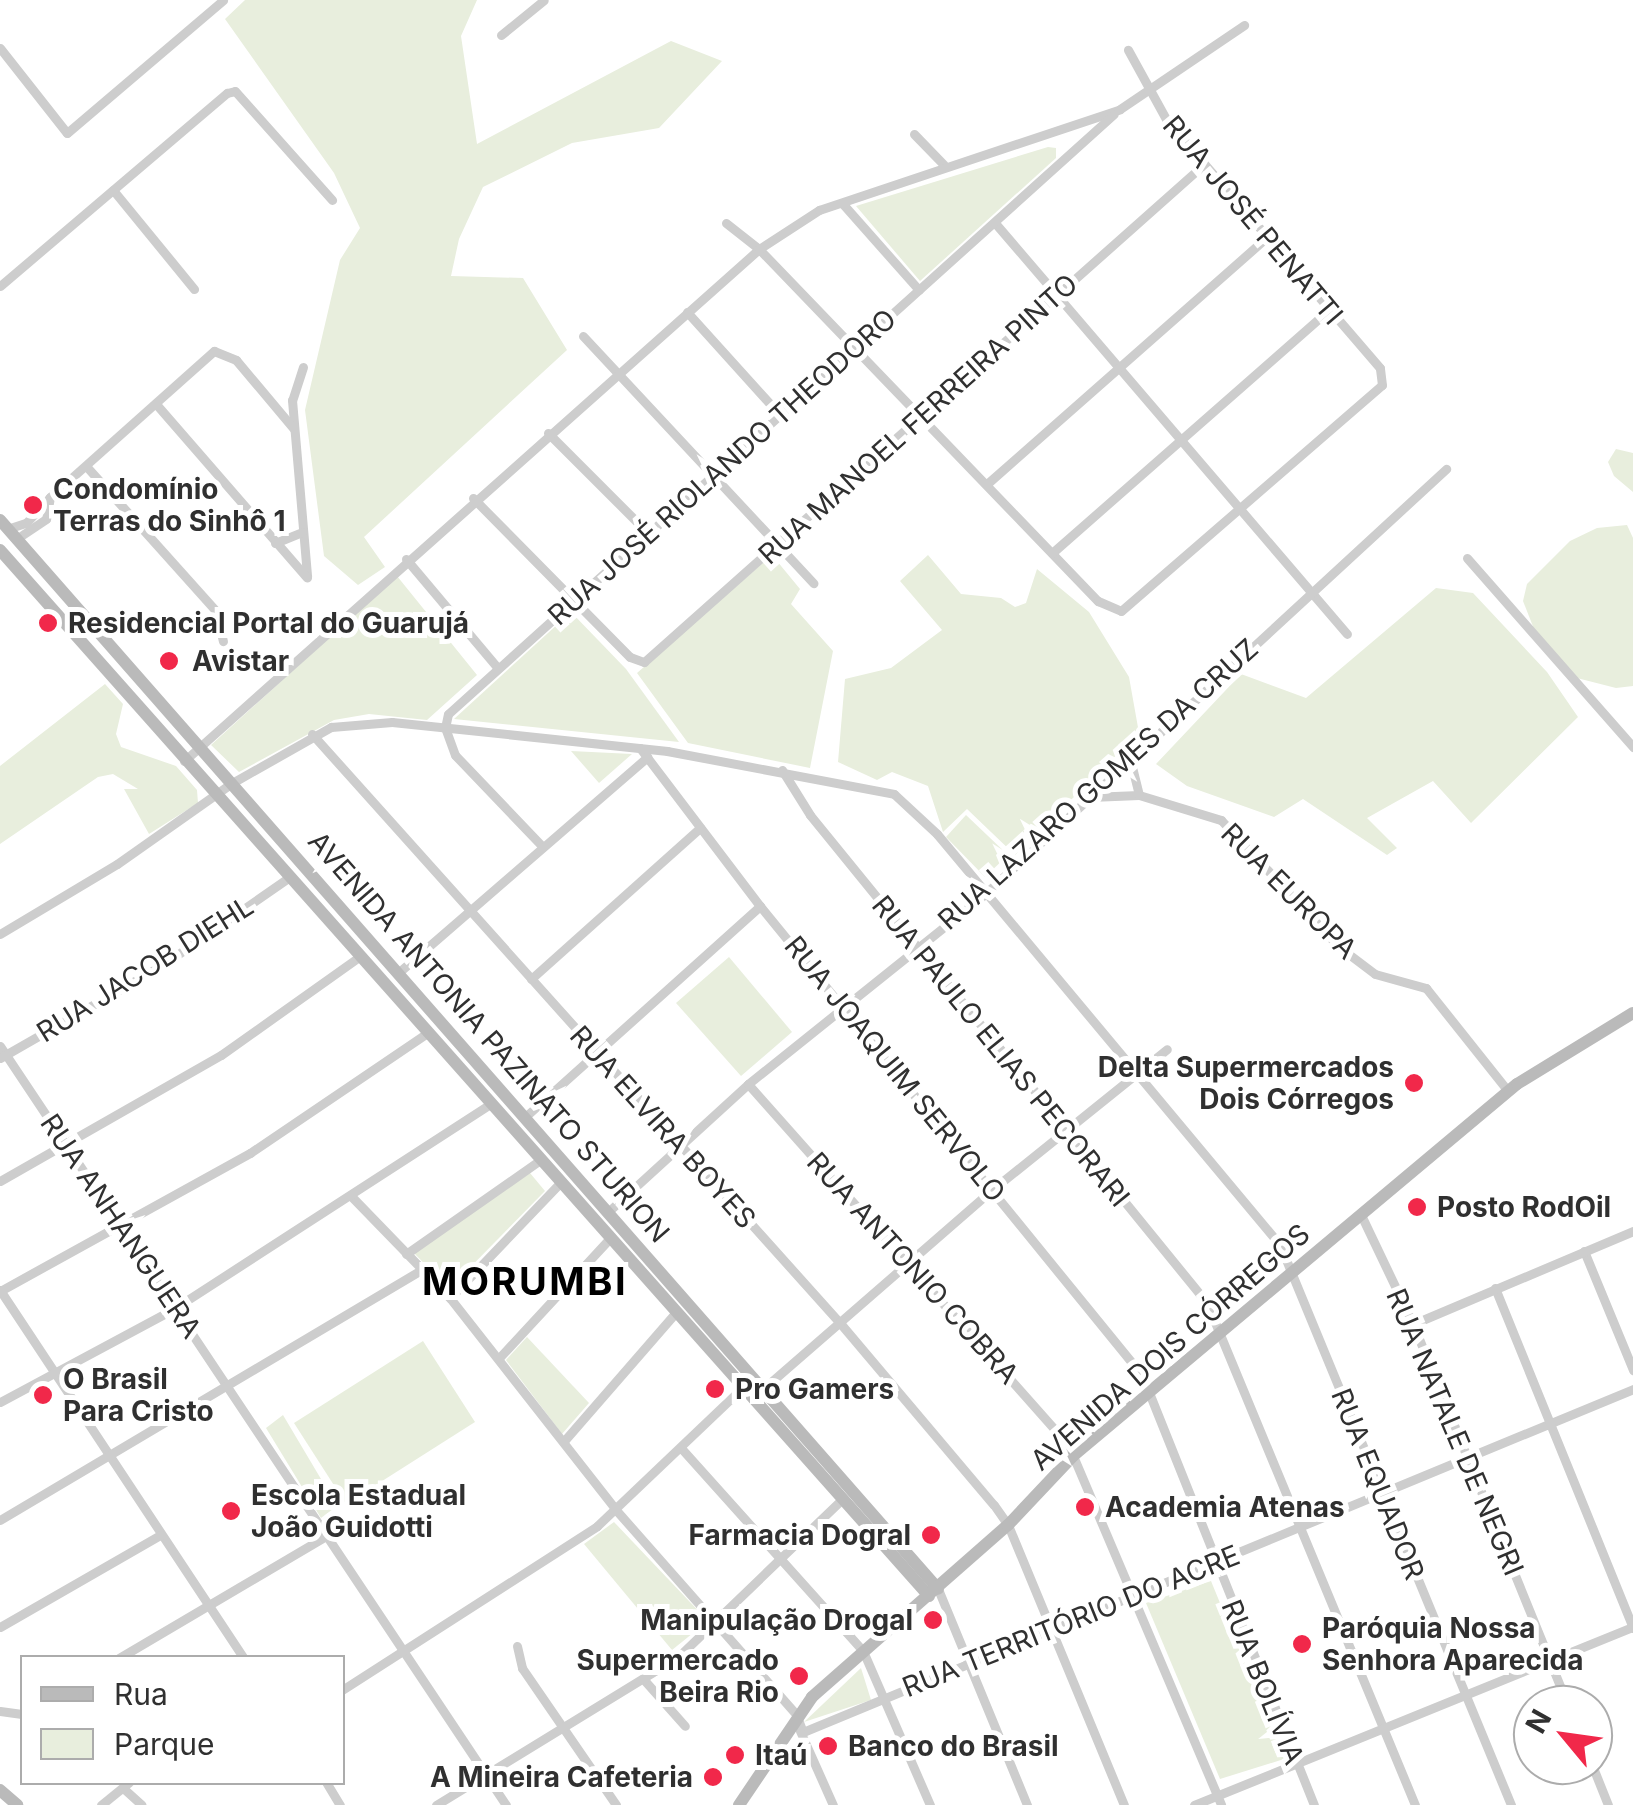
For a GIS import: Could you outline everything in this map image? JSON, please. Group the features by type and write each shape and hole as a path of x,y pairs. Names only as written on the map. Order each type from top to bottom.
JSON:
{"main road":[{"path":"0,548 8,529"},
{"name":"AVENIDA ANTONIA PAZINATO STURION","path":"8,529 745,1366 933,1592"},
{"name":"AVENIDA ANTONIA PAZINATO STURION","path":"0,548 427,1034 843,1498 933,1592"},
{"name":"AVENIDA DOIS CÓRREGOS","path":"739,1805 796,1714 1008,1525 1073,1456 1508,1091 1633,1013"},
{"path":"490,1104 505,1100 525,1117"},
{"path":"745,1366 743,1387 764,1388"},
{"path":"0,1790 18,1805"},
{"path":"0,1800 6,1805"}],"street":[{"path":"0,48 68,133 222,0"},
{"path":"501,35 544,0"},
{"path":"184,761 473,498 759,248 842,203 944,165 1120,109 1244,25"},
{"name":"RUA JOSÉ PENATTI","path":"1128,50 1146,89 1203,165 1380,368 1382,385 1241,508"},
{"path":"0,286 227,93 235,92 332,200"},
{"name":"RUA JOSÉ RIOLANDO THEODORO","path":"445,728 448,714 497,667 1120,109"},
{"path":"1065,127 1074,143 1070,156"},
{"path":"914,134 944,165"},
{"name":"RUA MANOEL FERREIRA PINTO","path":"575,599 630,657 644,662 658,653 1203,165"},
{"path":"113,190 194,289"},
{"path":"842,203 919,290"},
{"path":"726,223 759,248 1098,601 1122,610 1241,508"},
{"path":"995,223 1347,634"},
{"path":"988,483 1264,238"},
{"path":"1052,553 1329,310"},
{"path":"687,312 780,415"},
{"path":"583,336 813,582"},
{"path":"8,529 46,518 50,498 214,351 236,360 294,429"},
{"path":"156,404 307,578 292,400 303,367"},
{"path":"548,433 647,532"},
{"path":"86,466 216,612 223,641"},
{"name":"RUA LAZARO GOMES DA CRUZ","path":"609,1212 748,1084 914,946 986,892 1446,469"},
{"path":"473,498 575,599"},
{"path":"275,542 302,532"},
{"path":"1467,558 1633,747"},
{"path":"406,559 497,667"},
{"name":"RUA EQUADOR","path":"312,734 392,722 782,770 894,794 986,892 1280,1246 1511,1805"},
{"path":"445,728 455,755 541,845"},
{"path":"0,934 312,734"},
{"name":"RUA ELVIRA BOYES","path":"312,734 593,1053 840,1323 1008,1525 1124,1805"},
{"path":"398,973 644,753"},
{"name":"RUA JOAQUIM SERVOLO","path":"644,753 760,906 845,1003 1150,1390"},
{"path":"1130,760 1139,796"},
{"name":"RUA PAULO ELIAS PECORARI","path":"782,770 914,946 1223,1330 1298,1528 1415,1805"},
{"name":"RUA EUROPA","path":"1090,797 1139,796 1221,820 1338,946 1375,974 1426,988 1508,1091"},
{"path":"531,979 700,828"},
{"name":"RUA JACOB DIEHL","path":"2,1053 164,964 288,878"},
{"path":"525,1117 760,906"},
{"path":"0,1182 222,1055 359,957"},
{"path":"242,1655 0,1291 121,1228 250,1153 427,1034"},
{"path":"764,1388 993,1189 1166,1050"},
{"name":"RUA ANHANGUERA","path":"2,1053 230,1386 506,1805"},
{"name":"RUA ANTONIO COBRA","path":"748,1084 911,1262 1073,1456 1219,1800"},
{"path":"0,1402 174,1308 352,1197 490,1104"},
{"path":"406,1254 540,1160"},
{"path":"450,1298 561,1183 569,1166"},
{"path":"352,1197 450,1298 616,1510 719,1622 796,1714 833,1805"},
{"name":"RUA NATALE DE NEGRI","path":"1362,1217 1413,1324 1560,1685"},
{"path":"1413,1324 1633,1230"},
{"path":"499,1358 610,1238"},
{"path":"1584,1251 1633,1370"},
{"path":"0,1520 422,1270"},
{"path":"1194,1805 1219,1800 1295,1762 1633,1628 1494,1288"},
{"path":"564,1442 676,1312"},
{"path":"345,1688 616,1510 743,1387"},
{"name":"RUA TERRITÓRIO DO ACRE","path":"803,1732 969,1660 1381,1494 1467,1454 1548,1426 1633,1389"},
{"name":"RUA BOLÍVIA","path":"1150,1390 1314,1805"},
{"path":"680,1448 863,1651 887,1697 930,1805"},
{"path":"436,1805 645,1682 719,1622 843,1498"},
{"path":"0,1627 160,1535"},
{"path":"124,1655 326,1536"},
{"path":"933,1592 969,1660 1027,1805"},
{"path":"518,1646 522,1668 616,1805"},
{"path":"645,1682 684,1726"},
{"path":"0,1711 20,1716"},
{"path":"788,1728 803,1732"},
{"path":"101,1805 126,1785 142,1805"}],"green space":[{"path":"245,0 477,0 461,36 477,144 671,41 722,61 659,128 572,143 483,187 459,239 451,276 523,278 567,350 364,537 385,567 358,585 324,556 305,410 340,260 360,228 334,173 225,19"},
{"path":"1048,147 1056,148 1056,158 920,281 856,206"},
{"path":"1616,449 1633,453 1633,492 1614,476 1608,462"},
{"path":"1627,525 1633,538 1633,686 1616,688 1573,677 1534,629 1523,601 1527,584 1570,541 1597,528"},
{"path":"772,555 800,589 791,604 833,651 810,768 688,743 637,673"},
{"path":"928,555 961,594 1001,598 1015,607 1026,603 1037,569 1089,612 1129,677 1139,733 1015,855 967,809 943,832 928,786 892,772 877,780 838,762 845,679 891,668 942,630 900,581"},
{"path":"397,576 477,675 427,720 369,714 334,720 239,772 211,745"},
{"path":"1436,588 1473,593 1547,672 1578,717 1471,823 1433,781 1367,818 1397,848 1387,855 1303,799 1274,817 1187,786 1156,764 1241,674 1306,698"},
{"path":"571,612 626,669 679,742 454,719"},
{"path":"105,684 123,704 116,734 121,747 176,766 197,790 198,803 149,834 124,789 138,789 113,774 98,777 0,844 0,766"},
{"path":"571,751 632,754 599,783"},
{"path":"966,815 1008,855 985,877 946,837"},
{"path":"729,957 792,1032 741,1076 676,1003"},
{"path":"530,1173 545,1191 449,1289 413,1252"},
{"path":"527,1337 589,1403 562,1434 506,1360"},
{"path":"423,1341 475,1422 346,1504 294,1423"},
{"path":"283,1415 337,1506 321,1518 266,1428"},
{"path":"614,1522 708,1621 672,1650 584,1544"},
{"path":"1211,1581 1284,1759 1220,1779 1146,1603"},
{"path":"861,1668 871,1700 804,1722"}],"place":[{"name":"Condomínio Terras do Sinhô 1","path":"33,505"},
{"name":"Residencial Portal do Guarujá","path":"48,623"},
{"name":"Avistar","path":"169,661"},
{"name":"Delta Supermercados Dois Córregos","path":"1414,1083"},
{"name":"Posto RodOil","path":"1417,1207"},
{"name":"Pro Gamers","path":"715,1389"},
{"name":"O Brasil Para Cristo","path":"43,1395"},
{"name":"Academia Atenas","path":"1085,1507"},
{"name":"Escola Estadual João Guidotti","path":"231,1511"},
{"name":"Farmacia Dogral","path":"931,1535"},
{"name":"Manipulação Drogal","path":"933,1620"},
{"name":"Paróquia Nossa Senhora Aparecida","path":"1302,1644"},
{"name":"Supermercado Beira Rio","path":"799,1676"},
{"name":"Banco do Brasil","path":"828,1746"},
{"name":"Itaú","path":"735,1755"},
{"name":"A Mineira Cafeteria","path":"713,1777"}],"district":[{"name":"MORUMBI","path":"525,1282"}]}
